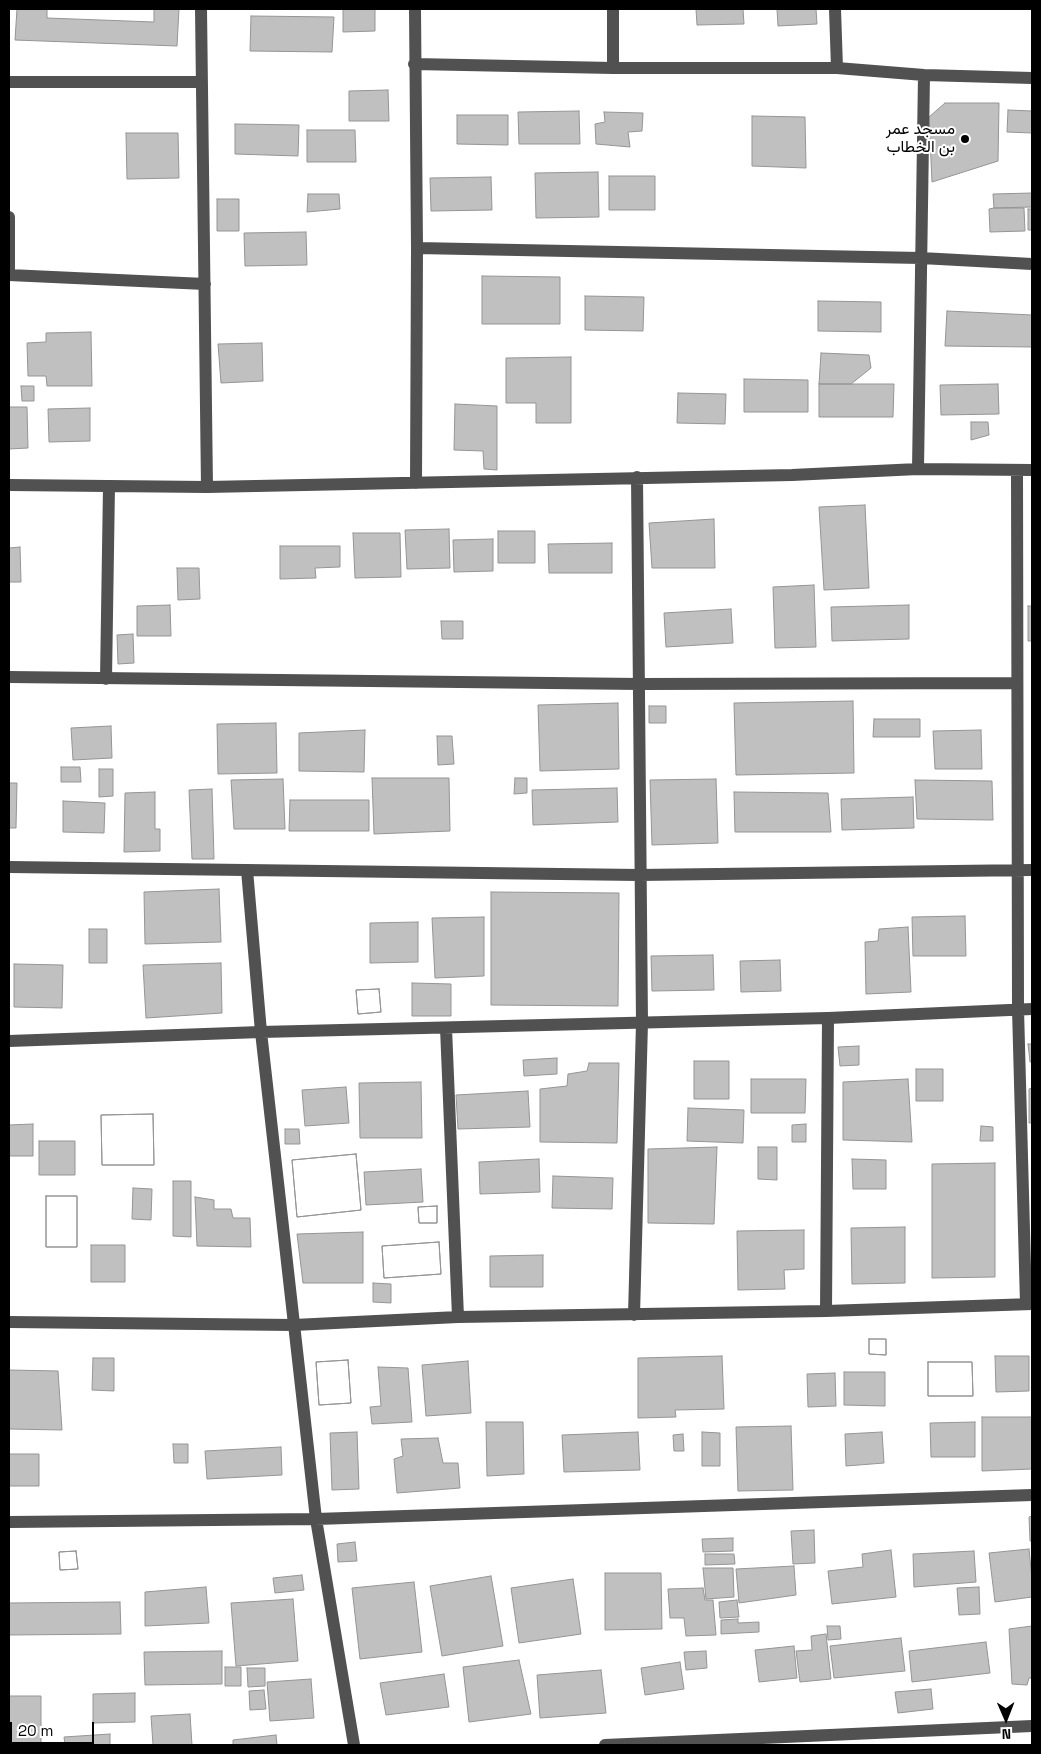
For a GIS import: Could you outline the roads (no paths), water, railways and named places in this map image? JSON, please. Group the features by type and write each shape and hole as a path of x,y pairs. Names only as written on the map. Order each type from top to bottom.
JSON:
{"street":[{"path":"201,9 200,82 205,284 207,487"},
{"path":"415,9 416,483"},
{"path":"613,9 613,68"},
{"path":"835,9 836,68"},
{"path":"414,64 613,68 836,68 924,75 1032,78"},
{"path":"918,469 924,75"},
{"path":"9,82 200,82"},
{"path":"9,217 9,274 205,284"},
{"path":"417,248 921,258 1032,264"},
{"path":"9,485 207,487 792,474 918,469 1032,470"},
{"path":"9,1322 294,1325 458,1317 826,1311 1029,1304 1018,1009 1018,470"},
{"path":"634,1314 642,1023 639,875 640,684 637,477"},
{"path":"106,679 109,486"},
{"path":"9,677 640,684 1017,683"},
{"path":"9,867 639,875 1032,870"},
{"path":"247,870 261,1032 316,1519 354,1745"},
{"path":"9,1041 261,1032 828,1018 1032,1009"},
{"path":"826,1311 828,1018"},
{"path":"446,1028 458,1317"},
{"path":"9,1522 316,1519 1032,1495"},
{"path":"605,1745 1032,1726"}],"place":[{"name":"مسجد عمر بن الخطاب","path":"965,139"}]}
